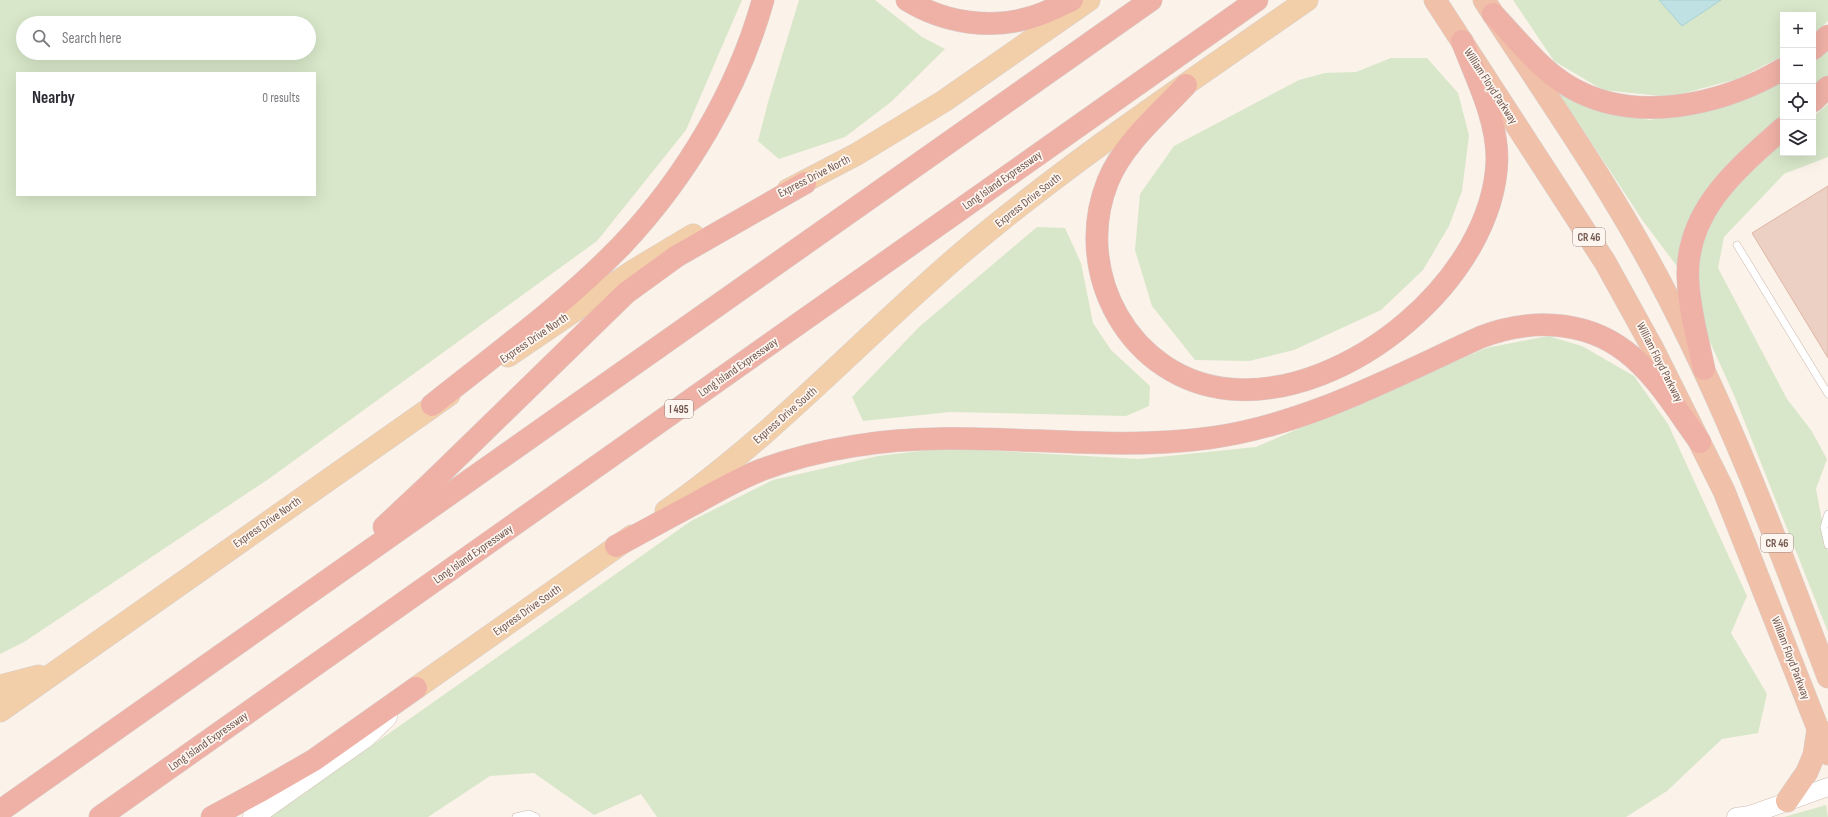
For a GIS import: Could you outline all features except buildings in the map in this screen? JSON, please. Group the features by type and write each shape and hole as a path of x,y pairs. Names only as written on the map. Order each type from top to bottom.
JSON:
{"highway":[{"path":"432,405 589,277 650,214 688,160 713,118 750,40 762,0"},
{"path":"907,0 926,10 947,18 964,22 998,24 1032,18 1072,0"},
{"path":"0,811 1151,0"},
{"name":"Long Island Expressway","path":"100,817 1258,0"},
{"name":"William Floyd Parkway","path":"1435,0 1605,262 1652,347 1724,491 1828,754"},
{"path":"1489,7 1557,78 1586,95 1617,105 1655,107 1697,102 1737,91 1780,70"},
{"name":"CR 46","path":"1489,7 1631,228 1679,318 1704,369 1747,466 1828,677"},
{"path":"1814,48 1828,36"},
{"path":"1186,85 1127,147 1108,180 1102,197 1096,232 1098,266 1103,285 1119,319 1131,335 1160,363 1178,374 1212,386 1229,389 1266,389 1299,382 1339,367 1393,335 1436,293 1472,242 1488,204 1496,170 1496,145 1490,115 1462,41"},
{"path":"1816,98 1828,87"},
{"path":"1704,369 1689,292 1688,264 1694,236 1705,210 1721,186 1741,165 1780,131"},
{"path":"316,588 432,482 626,293 677,256 805,183"},
{"path":"616,546 744,478 783,463 830,451 875,443 919,439 1137,442 1186,440 1231,434 1276,424 1306,414 1340,401 1481,337 1511,327 1527,325 1543,324 1572,327 1599,336 1620,347 1648,373 1700,442"},
{"path":"212,817 314,760 416,688"},
{"path":"1787,801 1807,772 1814,755 1818,728"}],"main road":[{"name":"Express Drive North","path":"0,711 432,405 485,372 633,270 664,251 732,216 805,183 869,146 944,101 1089,0"},
{"name":"Express Drive South","path":"253,817 366,737 416,688 696,490 759,439 819,386 932,280 1001,220 1101,145 1307,0"},
{"path":"0,686 54,672"}],"street":[{"path":"1736,817 1750,815 1828,787"}],"lane":[{"path":"1737,245 1828,394"},
{"path":"1828,514 1824,527 1828,545"},
{"path":"516,817 529,814 536,817"}],"green space":[{"path":"0,0 742,0 686,130 597,241 270,478 24,642 0,654"},
{"path":"799,0 875,0 922,37 945,49 891,102 845,137 779,159 758,141 768,102"},
{"path":"1513,0 1828,0 1828,21 1816,32 1816,12 1780,12 1780,58 1737,79 1670,97 1603,90 1554,61"},
{"path":"1828,49 1828,83 1816,93 1816,84 1816,59"},
{"path":"1391,58 1427,58 1458,93 1469,135 1462,191 1449,226 1423,270 1381,310 1294,350 1249,361 1195,360 1152,306 1135,250 1140,194 1174,146 1299,80 1325,73 1356,72"},
{"path":"1780,82 1780,126 1743,158 1679,269 1643,221 1559,93 1563,89 1589,108 1650,120 1725,105"},
{"path":"1828,104 1828,157 1784,174 1724,237 1718,268 1787,399 1811,430 1827,459 1816,489 1828,552 1828,632 1734,395 1705,331 1696,297 1696,261 1709,220 1740,178 1780,145 1780,156 1816,156 1816,114"},
{"path":"1037,227 1065,228 1081,263 1093,323 1111,350 1150,386 1149,406 1126,416 950,412 863,421 852,397 919,327"},
{"path":"1548,336 1582,346 1634,376 1668,424 1747,596 1731,633 1767,694 1758,733 1722,739 1667,791 1626,817 657,817 641,794 594,815 534,773 490,776 428,817 270,817 691,521 773,480 878,456 946,448 1139,459 1256,447 1486,348"},
{"path":"1826,805 1828,817 1784,817"}],"water":[{"path":"1659,0 1721,0 1682,26"}]}
